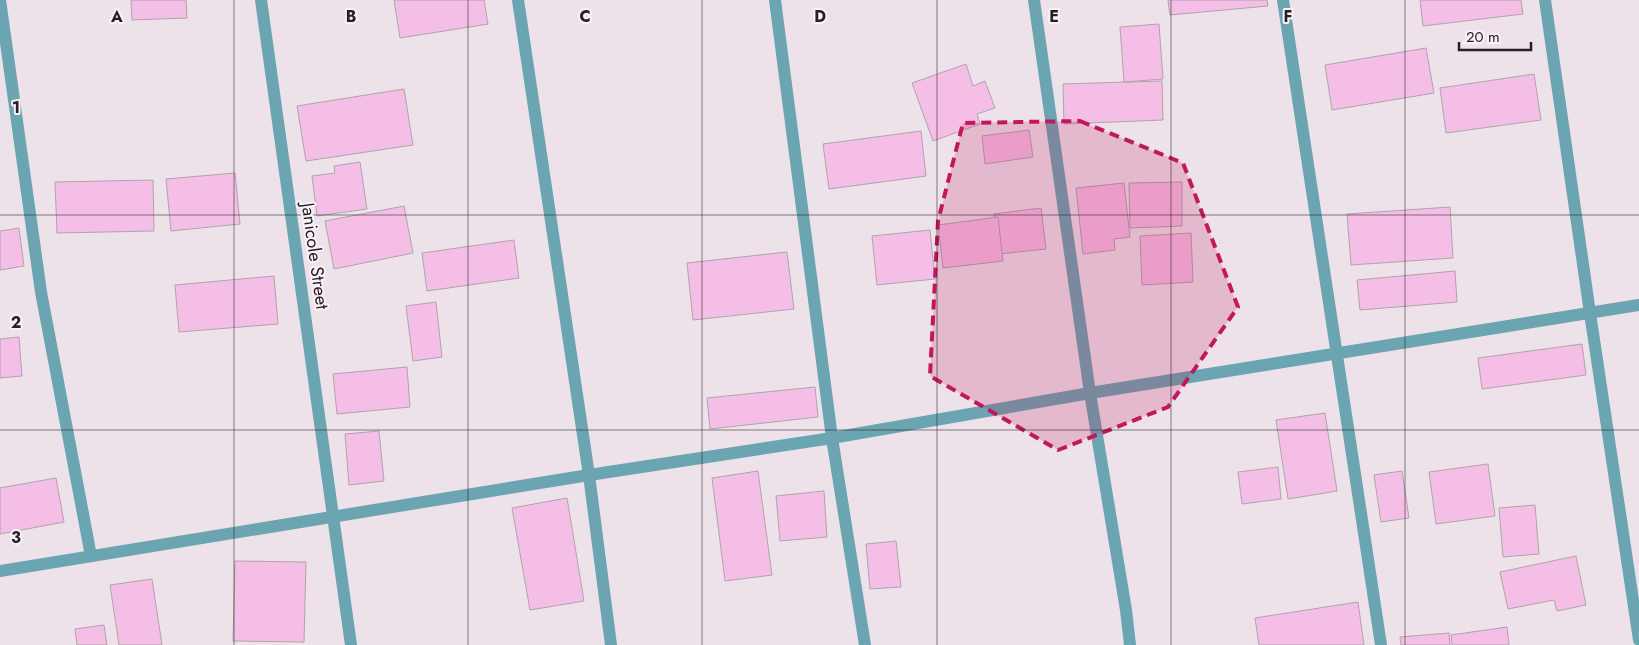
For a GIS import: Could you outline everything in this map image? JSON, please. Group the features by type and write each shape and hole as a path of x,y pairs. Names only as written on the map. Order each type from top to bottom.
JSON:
{"street":[{"path":"0,0 3,42 41,292 91,556"},
{"name":"Janicole Street","path":"261,0 351,645"},
{"path":"518,0 590,475 611,645"},
{"path":"775,0 832,438 865,645"},
{"path":"1034,0 1090,393 1126,610 1130,645"},
{"path":"1283,0 1338,354 1380,645"},
{"path":"1545,0 1639,640"},
{"path":"0,570 832,438 1090,393 1639,305"}],"highlighted area":[{"path":"1080,121 1183,163 1238,307 1168,407 1058,450 930,376 938,221 963,123"}],"building":[{"path":"131,0 186,0 187,18 132,20"},
{"path":"394,0 484,0 488,24 400,38"},
{"path":"1168,0 1267,0 1268,6 1170,15"},
{"path":"1420,0 1521,0 1523,14 1423,26"},
{"path":"1159,24 1163,79 1124,82 1120,27"},
{"path":"1426,48 1434,93 1332,110 1325,65"},
{"path":"966,64 973,86 985,81 995,108 977,114 980,124 933,141 912,83"},
{"path":"1534,74 1541,120 1446,133 1440,88"},
{"path":"1162,81 1163,120 1064,124 1063,84"},
{"path":"404,89 413,145 306,161 297,106"},
{"path":"1029,130 1033,157 985,164 982,136"},
{"path":"921,131 926,176 829,189 823,144"},
{"path":"360,162 367,209 317,216 312,176 335,173 334,166"},
{"path":"235,173 240,224 171,231 166,179"},
{"path":"153,180 154,231 57,233 55,182"},
{"path":"1182,182 1182,226 1130,228 1129,183"},
{"path":"1124,183 1130,237 1114,239 1115,250 1083,254 1076,188"},
{"path":"404,206 413,253 334,269 325,221"},
{"path":"1450,207 1453,258 1351,265 1347,214"},
{"path":"1041,208 1046,249 999,254 994,214"},
{"path":"998,217 1003,261 943,268 938,225"},
{"path":"19,228 24,266 0,270 0,231"},
{"path":"930,230 935,279 877,285 872,236"},
{"path":"1191,233 1193,282 1142,285 1140,236"},
{"path":"514,240 519,278 427,291 422,253"},
{"path":"787,252 794,309 693,320 687,263"},
{"path":"1455,271 1457,302 1360,310 1357,280"},
{"path":"274,276 278,324 179,332 175,285"},
{"path":"436,302 442,357 413,361 406,306"},
{"path":"19,337 22,376 0,378 0,339"},
{"path":"1582,344 1586,375 1482,389 1478,358"},
{"path":"407,367 410,407 337,414 333,374"},
{"path":"815,387 818,417 710,429 707,398"},
{"path":"1325,413 1337,491 1288,499 1276,420"},
{"path":"379,431 384,481 349,485 345,434"},
{"path":"1488,464 1495,516 1436,524 1429,472"},
{"path":"1278,467 1281,499 1242,504 1238,472"},
{"path":"758,471 772,575 725,581 712,478"},
{"path":"1402,471 1409,518 1381,522 1374,475"},
{"path":"56,478 64,522 0,534 0,488"},
{"path":"824,491 827,537 780,541 776,496"},
{"path":"567,498 584,601 530,610 512,508"},
{"path":"1535,505 1539,554 1503,557 1499,508"},
{"path":"896,541 901,587 870,589 866,544"},
{"path":"1576,556 1586,605 1557,611 1554,600 1508,609 1500,572"},
{"path":"235,561 306,562 304,642 233,641"},
{"path":"152,579 162,645 119,645 110,585"},
{"path":"1358,602 1364,645 1259,645 1255,618"},
{"path":"104,625 107,645 77,645 75,629"},
{"path":"1507,627 1509,645 1452,645 1451,635"},
{"path":"1449,633 1450,645 1401,645 1400,637"}]}
